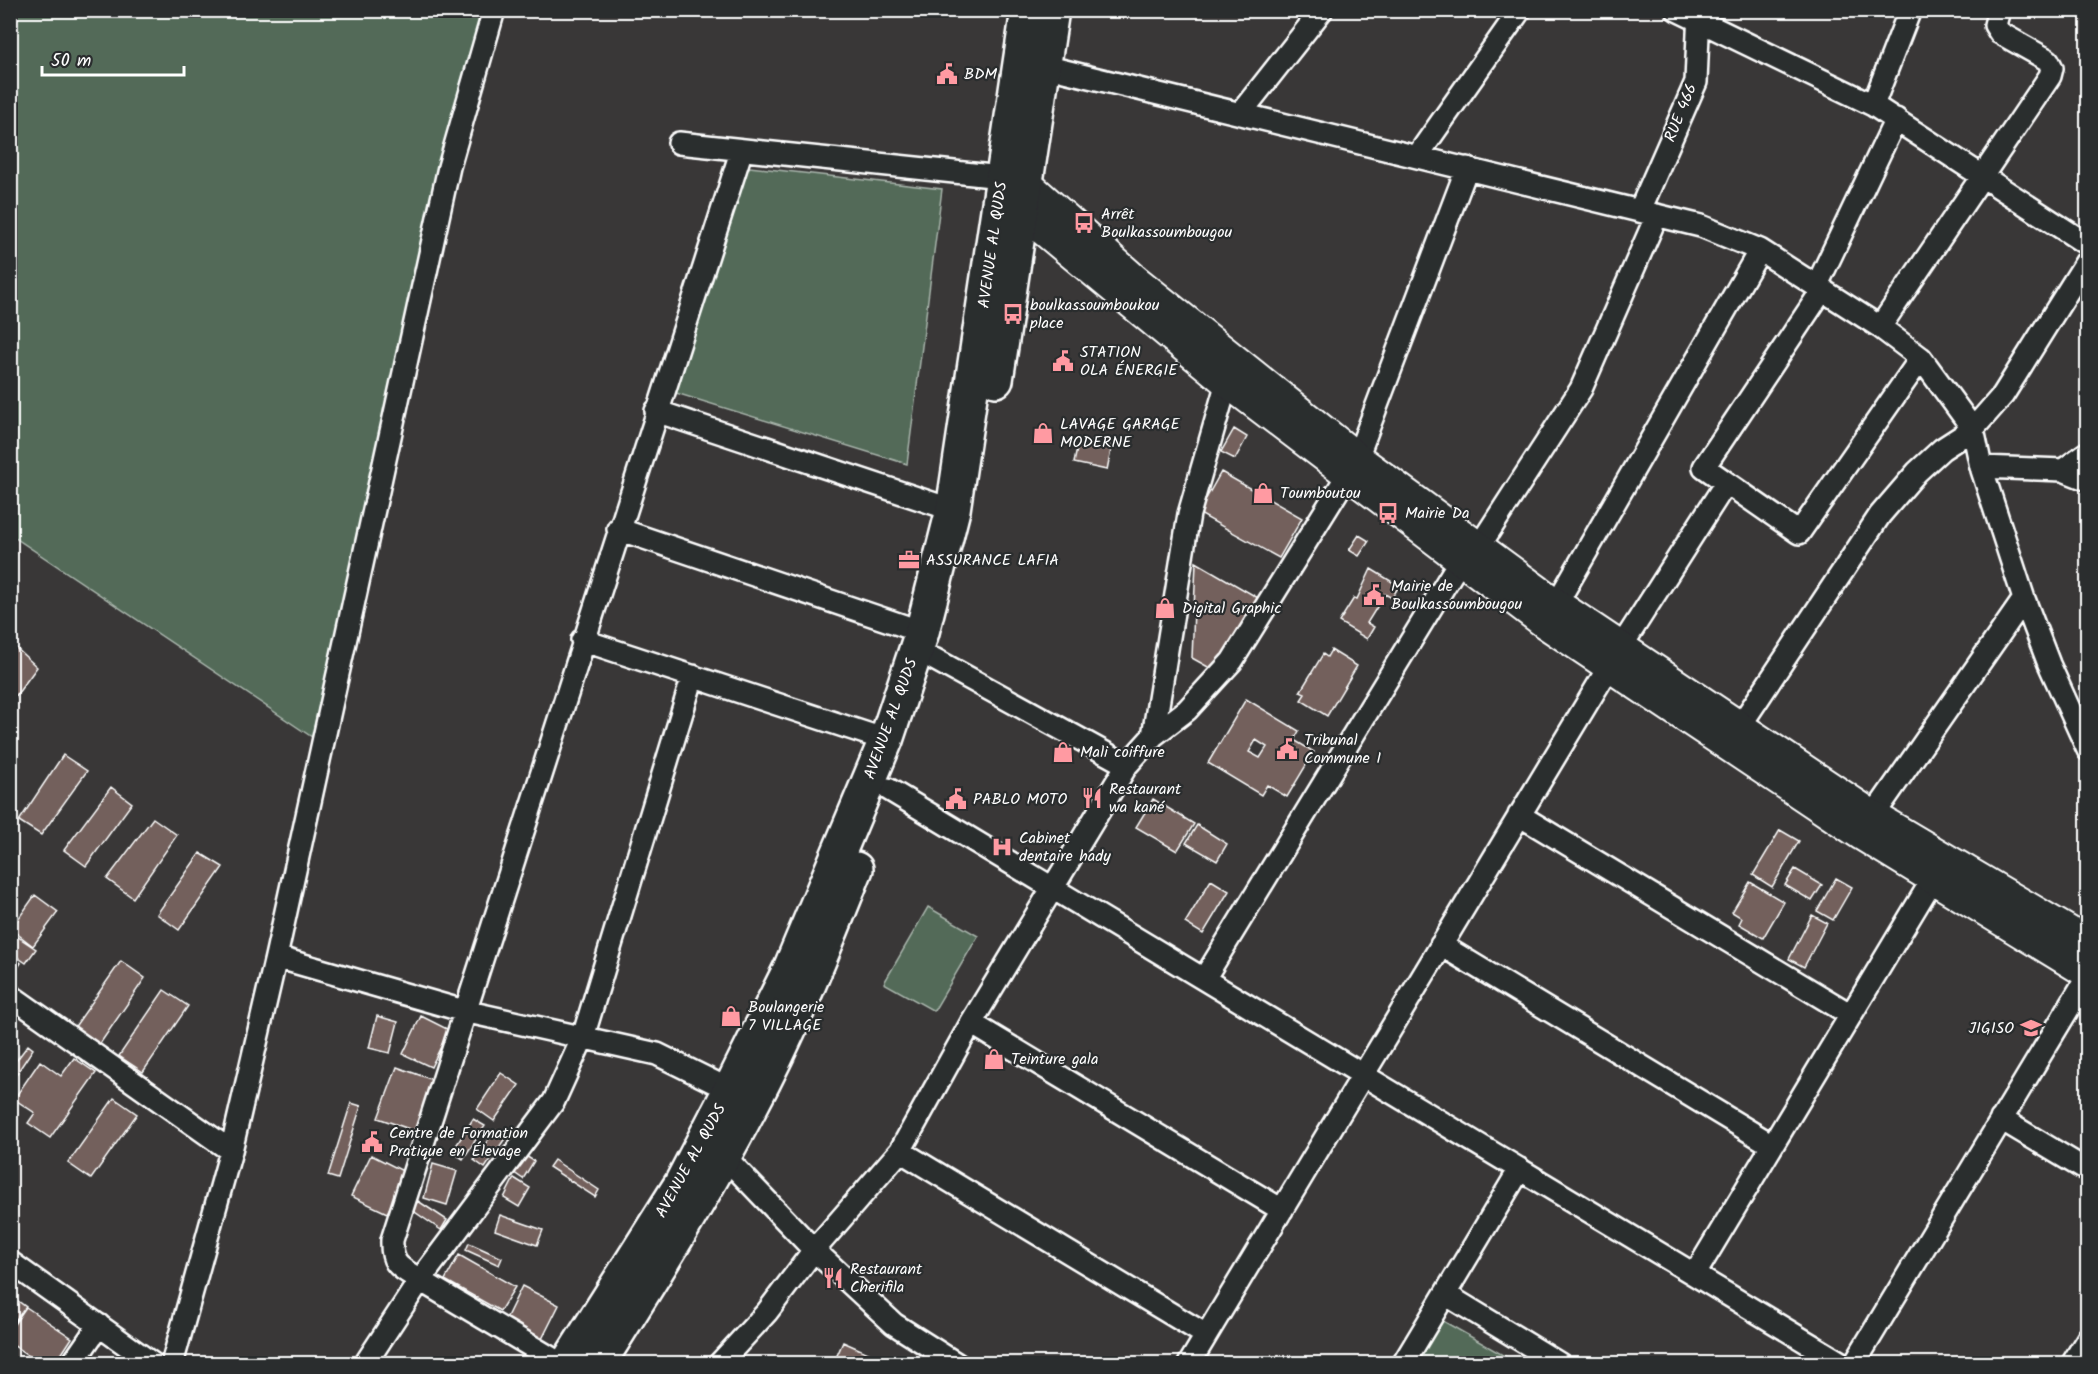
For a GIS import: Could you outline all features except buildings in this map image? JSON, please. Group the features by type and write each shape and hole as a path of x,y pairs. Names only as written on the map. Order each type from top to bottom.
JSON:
{"main road":[{"name":"AVENUE AL QUDS","path":"598,1364 663,1261 752,1104 812,979 888,789 928,645 973,517 1028,10"},
{"name":"AVENUE AL QUDS","path":"567,1364 681,1184 730,1090 790,969 928,645 1009,188 1044,66 1052,10"},
{"path":"1009,188 1227,382 1352,467"},
{"path":"1009,188 1135,280 1352,467 1466,561 1615,656 1938,869 2088,974"},
{"path":"1615,656 1740,726 1873,816 1938,869 2088,943"}],"street":[{"path":"172,1364 231,1151 276,957 449,167 494,10"},
{"path":"1240,114 1322,10"},
{"path":"1677,10 1698,15 1873,105 2088,245"},
{"path":"1873,105 1910,10"},
{"path":"1880,327 2050,76 2052,68 2048,60 2000,33 1995,26 1999,10"},
{"path":"1418,155 1519,11"},
{"name":"RUE 466","path":"1204,979 1466,561 1581,389 1696,82 1698,15"},
{"path":"1044,66 1418,155 1701,226 1760,250 1820,287 1880,327 1920,358 1973,429 1981,467 2024,599 2079,715 2088,750"},
{"path":"1896,119 1820,287 1704,467 1798,533 1920,358"},
{"path":"679,143 1009,188"},
{"path":"561,1364 398,1266 391,1257 392,1240 582,640 741,152"},
{"path":"719,1364 767,1312 814,1250 900,1151 971,1023 1127,765 1153,736 1187,710 1232,661 1352,467 1467,168"},
{"path":"1550,614 1760,250"},
{"path":"1740,726 1880,514 1917,472 1942,449 1973,429 2003,395 2088,259"},
{"path":"1153,736 1189,514 1227,382"},
{"path":"656,411 953,510"},
{"path":"2063,470 2088,452"},
{"path":"1981,467 2063,470 2088,480"},
{"path":"1189,1364 1615,656 1726,483"},
{"path":"618,529 928,645 1127,765"},
{"path":"1873,816 2024,599"},
{"path":"582,640 886,740"},
{"path":"365,1364 420,1280 554,1101 583,1037 693,676"},
{"path":"888,789 1843,1364"},
{"path":"1519,815 1851,1015"},
{"path":"1695,1274 1938,869"},
{"path":"1441,945 1772,1145"},
{"path":"276,957 464,1011 657,1054 730,1090"},
{"path":"1854,1364 2088,974"},
{"path":"10,995 231,1151"},
{"path":"971,1023 1282,1209"},
{"path":"2001,1119 2088,1171"},
{"path":"900,1151 1206,1335"},
{"path":"724,1156 814,1250 894,1324 957,1364"},
{"path":"1403,1364 1520,1169"},
{"path":"10,1262 153,1364"},
{"path":"1445,1294 1560,1364"},
{"path":"72,1364 99,1325"},
{"path":"2072,1364 2088,1338"}],"green space":[{"path":"10,11 482,11 445,141 312,737 11,535"},
{"path":"741,166 942,189 907,464 676,393"},
{"path":"928,907 978,936 934,1011 884,983"},
{"path":"1436,1317 1517,1363 1409,1364"}],"place":[{"name":"BDM","path":"947,74"},
{"name":"Arrêt Boulkassoumbougou","path":"1084,223"},
{"name":"boulkassoumboukou place","path":"1013,314"},
{"name":"STATION OLA ÉNERGIE","path":"1063,361"},
{"name":"LAVAGE GARAGE MODERNE","path":"1043,433"},
{"name":"Toumboutou","path":"1263,493"},
{"name":"Mairie Da","path":"1388,513"},
{"name":"ASSURANCE LAFIA","path":"909,560"},
{"name":"Mairie de Boulkassoumbougou","path":"1374,595"},
{"name":"Digital Graphic","path":"1165,608"},
{"name":"Tribunal Commune I","path":"1287,749"},
{"name":"Mali coiffure","path":"1063,752"},
{"name":"Restaurant wa kané","path":"1092,798"},
{"name":"PABLO MOTO","path":"956,799"},
{"name":"Cabinet dentaire hady","path":"1002,847"},
{"name":"Boulangerie 7 VILLAGE","path":"731,1016"},
{"name":"JIGISO","path":"2031,1028"},
{"name":"Teinture gala","path":"994,1059"},
{"name":"Centre de Formation Pratique en Élevage","path":"372,1142"},
{"name":"Restaurant Cherifila","path":"833,1278"}]}
